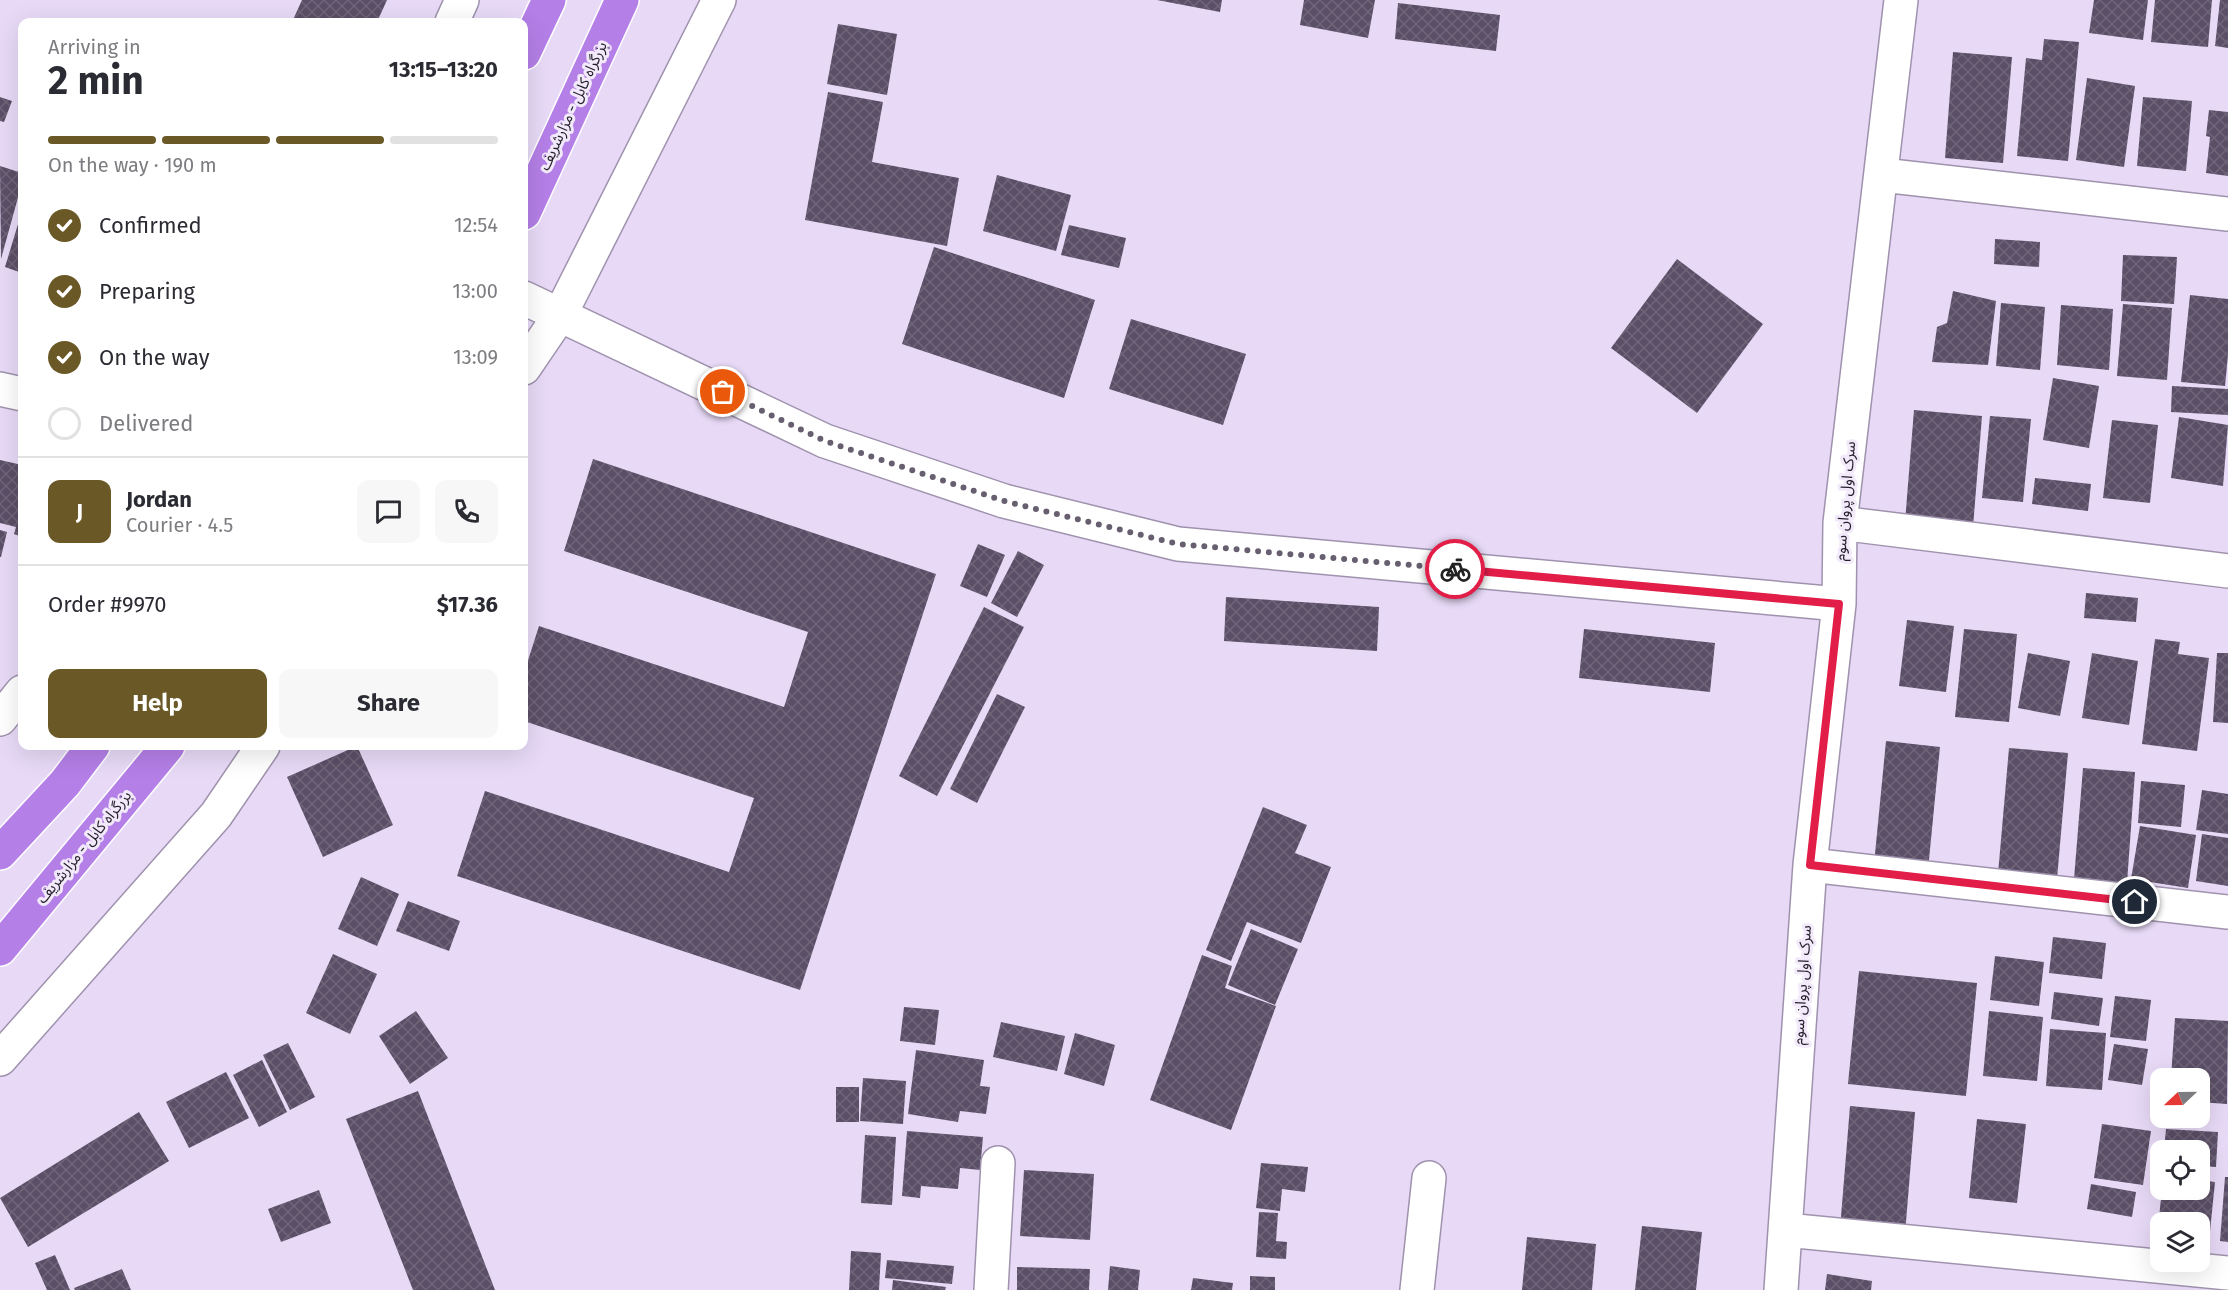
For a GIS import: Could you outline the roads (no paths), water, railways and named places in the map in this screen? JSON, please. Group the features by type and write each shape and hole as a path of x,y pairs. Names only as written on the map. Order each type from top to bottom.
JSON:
{"highway":[{"path":"528,45 549,0"},
{"name":"بزرگراه کابل - مزارشریف","path":"528,204 622,0"},
{"path":"0,853 65,783 90,750"},
{"name":"بزرگراه کابل - مزارشریف","path":"0,949 165,750"},
{"path":"0,824 65,783"}],"street":[{"path":"454,18 462,0"},
{"path":"528,362 560,315 719,0"},
{"name":"سرک اول پروان سوم","path":"1781,1290 1810,865 1839,604 1840,522 1901,0"},
{"path":"1882,175 2228,214"},
{"path":"528,300 825,441 1004,501 1178,544 1839,604"},
{"path":"0,389 18,393"},
{"path":"1840,522 2228,571"},
{"path":"0,719 18,697"},
{"path":"0,1059 216,815 260,750"},
{"path":"1810,865 2228,912"},
{"path":"991,1290 998,1163"},
{"path":"1417,1290 1429,1178"},
{"path":"1786,1230 2228,1273"}]}
